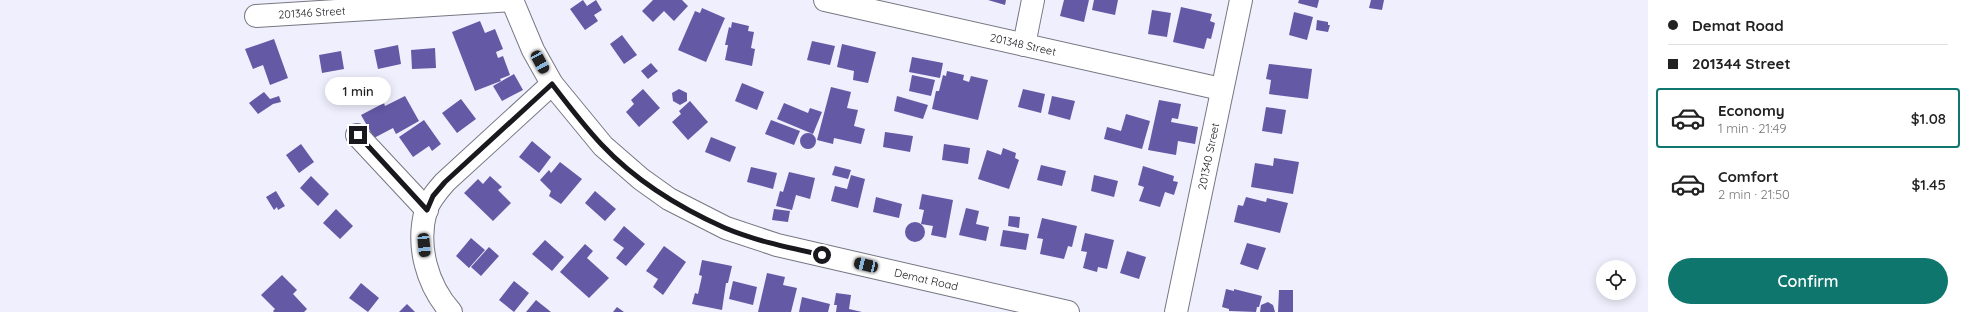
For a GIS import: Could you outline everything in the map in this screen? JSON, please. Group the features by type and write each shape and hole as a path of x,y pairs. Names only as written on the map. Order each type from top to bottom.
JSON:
{"street":[{"name":"201346 Street","path":"256,16 512,0"},
{"name":"Demat Road","path":"512,0 533,50 552,84 603,146 641,179 669,199 726,228 777,245 1068,312"},
{"path":"1024,45 1033,0"},
{"name":"201340 Street","path":"1176,312 1241,0"},
{"name":"201348 Street","path":"831,1 1222,89"},
{"path":"451,312 444,303 425,266 423,234 427,210 433,196 445,182 552,84"},
{"path":"358,135 427,210"}],"building":[{"path":"583,0 587,6 596,0 602,10 594,15 598,21 585,30 570,9"},
{"path":"653,0 682,0 688,6 674,21 664,11 653,22 642,11"},
{"path":"988,0 1006,0 1005,5"},
{"path":"1064,0 1089,0 1084,22 1060,16"},
{"path":"1094,0 1118,0 1115,15 1092,10"},
{"path":"1299,0 1319,0 1317,8 1298,3"},
{"path":"1371,0 1384,0 1382,10 1369,8"},
{"path":"1181,7 1212,14 1210,21 1215,23 1211,39 1207,38 1204,49 1173,42"},
{"path":"702,8 725,18 706,62 678,50 695,11 700,13"},
{"path":"1152,10 1171,13 1167,37 1148,34"},
{"path":"1294,12 1313,17 1307,40 1289,35"},
{"path":"1317,20 1328,22 1328,25 1330,25 1328,32 1316,30"},
{"path":"480,21 485,33 495,29 503,49 496,52 498,58 503,56 510,75 500,79 501,81 475,91 452,32"},
{"path":"732,22 749,26 748,31 754,32 751,48 755,49 752,66 725,60 728,45 725,45 729,27 731,28"},
{"path":"622,35 637,55 624,64 610,44"},
{"path":"274,39 288,78 270,85 263,65 253,69 245,49"},
{"path":"812,41 835,46 830,65 807,60"},
{"path":"842,44 876,52 868,83 853,80 854,71 837,67"},
{"path":"398,45 401,64 378,69 374,50"},
{"path":"435,48 436,68 412,69 411,50"},
{"path":"341,51 344,69 322,73 319,55"},
{"path":"912,57 943,63 940,78 909,72"},
{"path":"651,63 658,71 648,79 641,71"},
{"path":"1269,64 1312,69 1308,99 1269,94 1271,80 1266,79"},
{"path":"947,71 964,75 963,80 969,82 971,76 988,80 978,120 932,109 936,91 939,91 943,75 946,76"},
{"path":"514,74 523,90 502,101 493,86"},
{"path":"912,75 935,80 931,96 909,91"},
{"path":"742,83 764,92 757,110 735,101"},
{"path":"831,87 851,92 847,108 858,110 854,126 865,129 861,144 834,138 833,144 817,140"},
{"path":"643,89 660,108 639,127 626,112 634,104 631,100"},
{"path":"679,89 687,93 687,101 680,105 673,101 672,93"},
{"path":"1023,89 1045,94 1041,113 1018,107"},
{"path":"264,92 270,99 279,96 281,102 273,104 258,114 249,103"},
{"path":"405,96 419,121 396,134 393,128 374,138 361,115 384,103 385,106"},
{"path":"897,96 928,105 923,119 894,111"},
{"path":"1052,96 1075,101 1070,120 1048,114"},
{"path":"461,99 476,119 457,133 442,113"},
{"path":"1159,100 1181,104 1178,119 1172,118 1171,122 1198,127 1195,144 1178,141 1176,155 1148,150"},
{"path":"690,101 708,122 688,140 672,122 681,114 679,111"},
{"path":"784,103 808,113 810,108 822,112 813,134 777,119"},
{"path":"1266,107 1286,110 1282,134 1262,131"},
{"path":"1126,114 1150,121 1142,149 1104,139 1107,127 1121,131"},
{"path":"424,120 441,144 432,151 429,146 413,157 399,137"},
{"path":"771,120 800,131 794,145 765,134"},
{"path":"885,132 913,136 910,152 883,147"},
{"path":"808,133 815,138 816,141 811,148 808,149 801,144 800,141 805,134"},
{"path":"711,137 736,147 730,162 705,152"},
{"path":"532,141 551,157 539,173 519,157"},
{"path":"301,144 314,162 299,173 286,155"},
{"path":"944,144 970,148 968,164 942,160"},
{"path":"1003,148 1016,153 1015,158 1019,160 1009,189 978,179 987,150 1001,155"},
{"path":"1274,158 1299,162 1293,194 1251,187 1255,163 1273,166"},
{"path":"560,162 582,179 561,204 549,196 551,191 540,180 549,170 551,173"},
{"path":"1041,165 1066,171 1062,186 1037,180"},
{"path":"835,166 851,170 848,179 832,175"},
{"path":"1143,166 1174,176 1173,181 1178,182 1174,195 1165,192 1160,207 1139,201 1144,187 1138,185"},
{"path":"751,167 777,173 773,189 747,182"},
{"path":"789,172 815,178 810,199 796,195 792,210 776,206 780,191 783,192"},
{"path":"851,175 865,179 858,208 831,201 835,186 847,189"},
{"path":"1094,175 1118,181 1114,197 1091,191"},
{"path":"311,176 329,194 318,206 300,188"},
{"path":"490,176 502,187 498,190 511,203 493,221 464,193 478,179 483,184"},
{"path":"276,191 285,206 278,210 277,207 274,210 266,197"},
{"path":"595,191 616,209 605,221 585,203"},
{"path":"922,194 953,200 946,238 931,235 933,226 921,224 924,210 919,209"},
{"path":"876,197 902,204 899,218 873,212"},
{"path":"1246,197 1266,202 1267,198 1288,203 1280,233 1234,222 1238,205 1243,206"},
{"path":"966,208 979,211 976,224 989,227 986,241 959,235"},
{"path":"336,209 353,226 340,239 323,223"},
{"path":"774,209 790,211 788,222 772,220"},
{"path":"1009,216 1020,217 1019,228 1008,226"},
{"path":"1042,218 1077,226 1072,247 1068,246 1064,259 1040,254 1043,239 1037,238"},
{"path":"915,222 922,225 925,232 922,239 915,242 908,239 905,232 908,225"},
{"path":"624,226 645,244 626,266 616,258 624,248 613,240"},
{"path":"1003,230 1029,234 1026,250 1000,246"},
{"path":"1085,233 1114,240 1107,269 1098,267 1097,272 1083,268 1087,252 1081,251"},
{"path":"471,238 485,250 469,268 456,256"},
{"path":"545,240 564,257 552,271 532,254"},
{"path":"1247,243 1266,248 1258,270 1240,264"},
{"path":"585,244 593,251 587,258 609,278 589,298 560,272"},
{"path":"664,246 686,262 663,295 653,287 658,279 646,271"},
{"path":"489,247 499,256 481,276 471,267"},
{"path":"1127,251 1146,257 1139,279 1120,273"},
{"path":"702,260 732,266 728,283 726,283 722,310 692,304 695,293 698,294 702,276 699,275"},
{"path":"767,273 785,277 783,285 797,288 791,312 758,312"},
{"path":"282,275 297,290 293,294 307,309 304,312 274,312 273,311 275,309 261,295"},
{"path":"514,281 529,293 514,312 499,300"},
{"path":"733,281 757,287 753,305 729,299"},
{"path":"361,283 379,298 368,312 349,298"},
{"path":"1226,289 1234,291 1234,289 1262,296 1256,312 1229,311 1229,309 1222,307"},
{"path":"1279,290 1293,290 1293,312 1278,312"},
{"path":"836,293 851,295 849,309 862,312 836,312 837,305 834,305"},
{"path":"802,297 830,304 828,312 799,312"},
{"path":"536,300 551,312 526,312"},
{"path":"1268,302 1273,305 1275,312 1260,312 1261,305"},
{"path":"407,304 415,312 399,312"},
{"path":"617,307 624,312 613,312"}],"route":[{"path":"358,135 427,210 433,196 445,182 552,84 603,146 641,179 669,199 726,228 777,245 822,255"}]}
